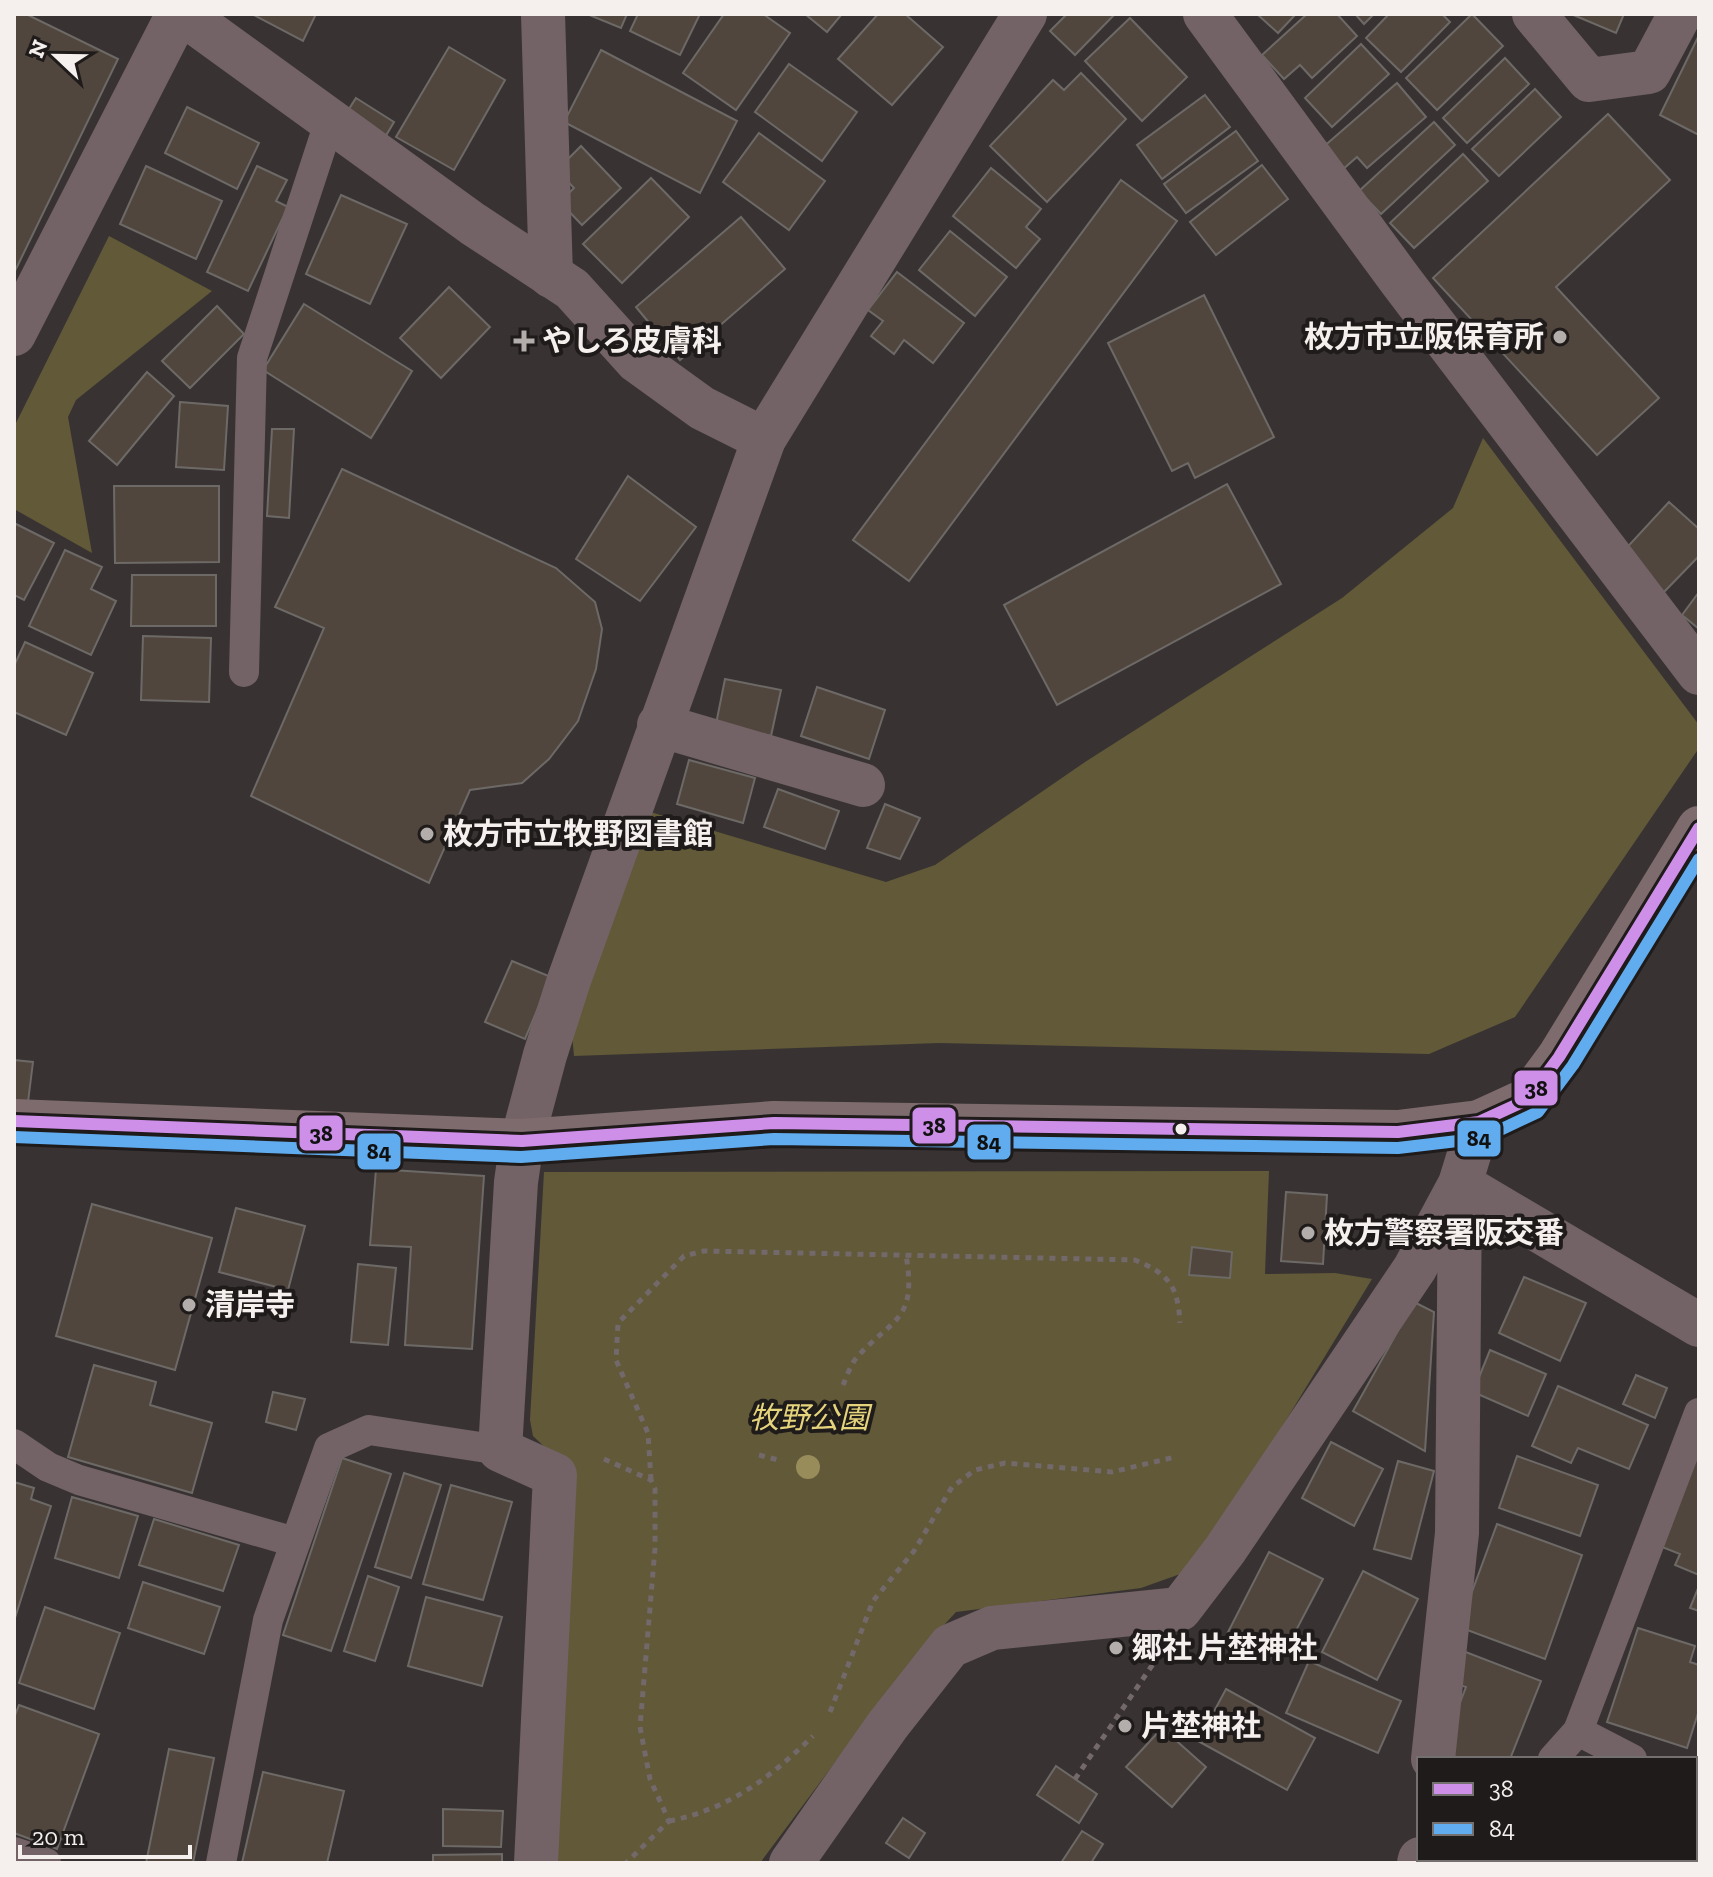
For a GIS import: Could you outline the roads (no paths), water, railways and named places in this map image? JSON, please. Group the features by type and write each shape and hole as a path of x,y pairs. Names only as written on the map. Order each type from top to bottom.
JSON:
{"main road":[{"path":"14,1121 522,1141 774,1123 1398,1132 1479,1122 1527,1100 1559,1057 1699,828"}],"street":[{"path":"14,334 180,14 572,289 637,361 702,408 764,439"},
{"path":"543,14 551,276"},
{"path":"536,1863 555,1475 500,1450 516,1182 522,1141 569,980 764,439 1025,14"},
{"path":"1205,14 1401,281 1699,673"},
{"path":"1534,14 1589,80 1649,72 1680,14"},
{"path":"659,725 863,785"},
{"path":"791,1863 887,1726 950,1646 992,1628 1180,1609 1225,1550 1415,1268 1460,1184 1479,1122"},
{"path":"1460,1184 1699,1325"},
{"path":"1433,1757 1457,1533 1460,1184"}],"lane":[{"path":"244,672 252,358 330,120"},
{"path":"1555,1757 1578,1731 1699,1413"},
{"path":"221,1863 268,1620 329,1448 369,1430 500,1450"},
{"path":"14,1444 48,1467 79,1480 295,1542"},
{"path":"1578,1731 1628,1757"},
{"path":"14,1852 46,1863"}],"place":[{"name":"枚方市立阪保育所","path":"1560,337"},
{"name":"やしろ皮膚科","path":"524,341"},
{"name":"枚方市立牧野図書館","path":"427,834"},
{"name":"枚方警察署阪交番","path":"1308,1233"},
{"name":"清岸寺","path":"189,1305"},
{"name":"郷社 片埜神社","path":"1116,1648"},
{"name":"片埜神社","path":"1125,1726"}],"park label":[{"name":"牧野公園","path":"809,1418"}]}
